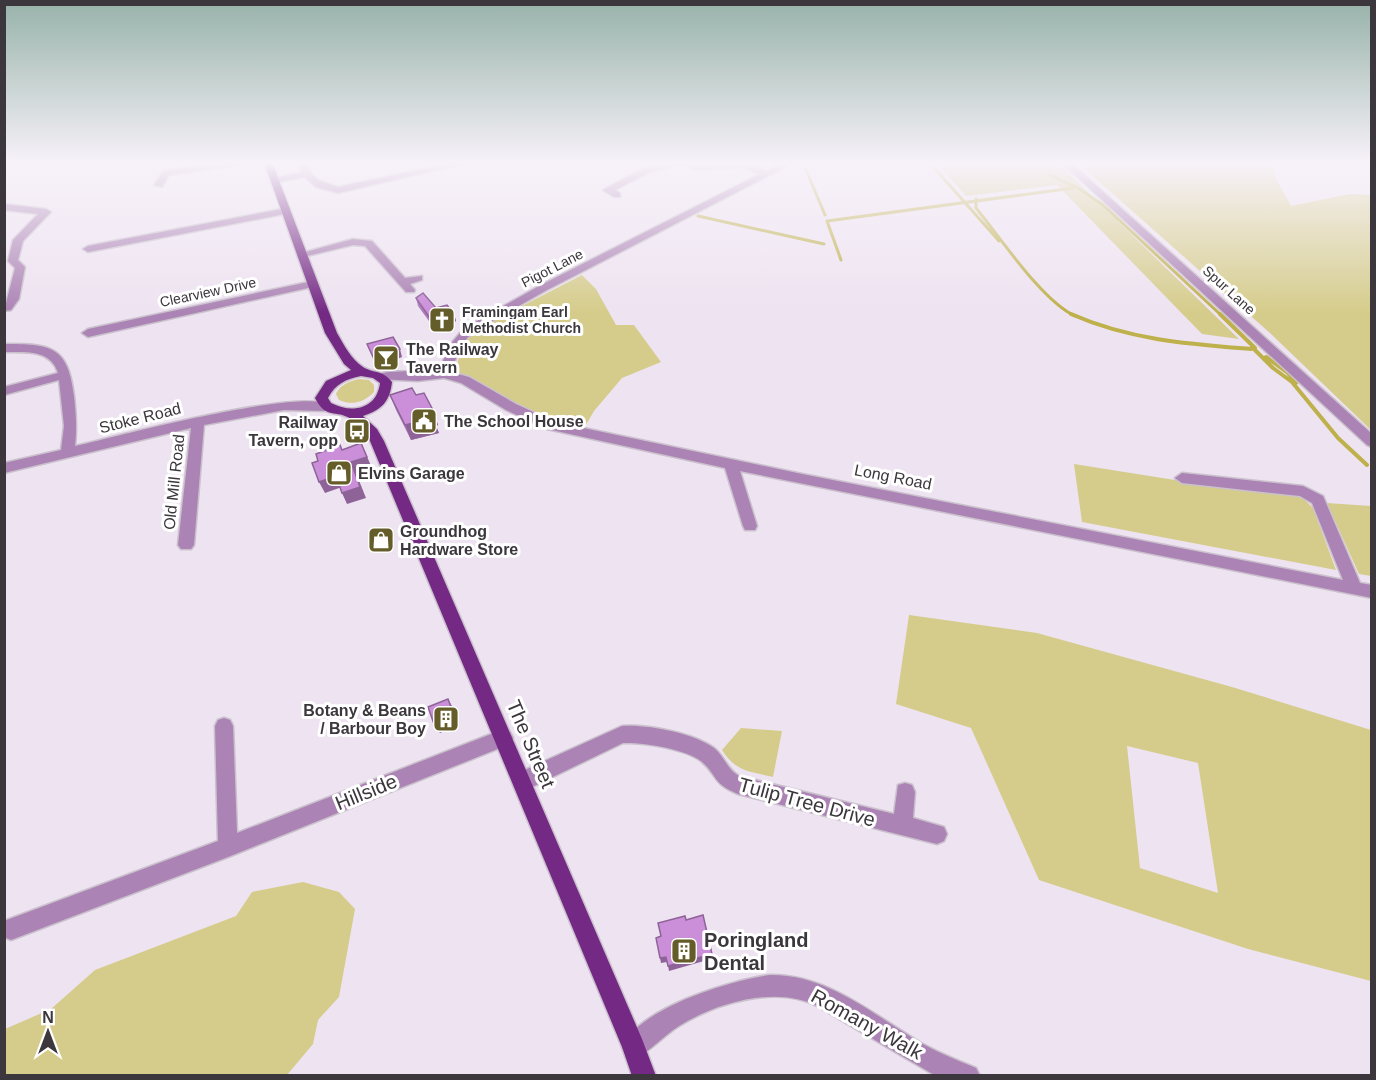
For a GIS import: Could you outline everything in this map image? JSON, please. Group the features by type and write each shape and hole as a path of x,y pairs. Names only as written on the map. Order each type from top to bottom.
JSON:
{"main road":[{"path":"288,212 331,333 348,361 361,372"},
{"path":"332,382 343,376 361,372 381,376 386,382 386,394 375,405 352,413 338,413 326,408 322,401 323,393 337,371 337,344"},
{"name":"The Street","path":"372,432 375,405"},
{"name":"The Street","path":"352,413 372,432 523,782 644,1076"}],"street":[{"path":"7,308 13,299 20,267 9,262 18,240 46,212"},
{"path":"88,249 280,212"},
{"name":"Pigot Lane","path":"444,374 458,342 482,323 543,288 692,212"},
{"name":"Spur Lane","path":"1121,212 1275,351 1371,442"},
{"path":"303,254 349,243 368,243 407,286 418,278"},
{"name":"Clearview Drive","path":"88,333 313,284"},
{"path":"4,348 26,348 53,354 60,361 65,375 70,426 67,453"},
{"name":"Long Road","path":"381,376 418,377 444,374 465,381 511,408 552,426 1371,592"},
{"path":"4,391 65,375"},
{"name":"Long Road","path":"386,394 418,377"},
{"name":"Stoke Road","path":"4,468 198,421 284,406 323,393"},
{"name":"Stoke Road","path":"284,406 326,408"},
{"name":"Old Mill Road","path":"186,546 198,421"},
{"path":"731,463 750,526"},
{"path":"1182,478 1303,491 1318,500 1355,589"},
{"path":"225,726 228,847"},
{"name":"Tulip Tree Drive","path":"523,782 622,735 637,733 698,749 708,755 719,774 732,783 937,834"},
{"name":"Hillside","path":"11,929 228,847 504,738"},
{"path":"903,827 905,792"},
{"name":"Romany Walk","path":"634,1047 673,1017 742,991 772,984 805,989 863,1020 904,1047 969,1076"}],"shaded area":[{"path":"1084,212 1109,212 1239,339 1202,334"},
{"path":"1134,212 1371,212 1371,430 1270,333"},
{"path":"582,275 596,289 616,325 634,325 661,362 622,378 594,411 584,428 534,413 454,373 464,342 474,331"},
{"path":"359,379 369,380 374,385 374,392 358,402 349,403 339,400 336,394 340,388 348,382"},
{"path":"1074,464 1175,480 1292,494 1304,499 1313,508 1336,570 1082,522"},
{"path":"1327,503 1371,506 1371,576 1359,574"},
{"path":"909,615 1037,633 1232,687 1371,730 1371,981 1248,949 1039,880 971,728 896,704","holes":["1127,746 1198,763 1218,893 1140,868"]},
{"path":"741,728 782,731 773,777 738,767 722,750"},
{"path":"303,882 339,892 355,909 339,997 318,1020 313,1044 287,1075 5,1075 5,1029 51,1009 95,970 236,916 252,892"}],"building":[{"path":"423,293 436,308 447,305 454,314 434,324 416,298"},
{"path":"393,337 400,349 374,359 367,344"},
{"path":"412,388 416,395 424,393 433,410 430,411 434,418 405,425 390,395"},
{"path":"361,443 367,457 351,462 360,487 342,493 336,476 319,482 312,463 318,461 316,454 340,445 342,450"},
{"path":"448,699 454,715 434,724 428,707"},
{"name":"Poringland Dental","path":"703,915 712,954 668,966 666,957 660,958 656,938 661,936 658,923 685,916 686,920"}],"waterway":[{"path":"841,260 827,221 891,212"},
{"path":"974,212 999,241"},
{"path":"979,212 1036,283 1049,297 1073,315"},
{"path":"1111,212 1222,316"},
{"path":"698,216 824,244"},
{"path":"1220,314 1255,348"},
{"path":"1073,315 1115,330 1137,335 1182,343 1251,349 1252,347 1273,368 1292,382 1338,438 1367,465"},
{"path":"1266,357 1287,372 1296,383"}],"place":[{"name":"Framingam Earl Methodist Church","path":"442,320"},
{"name":"The Railway Tavern","path":"386,358"},
{"name":"The School House","path":"424,421"},
{"name":"Railway Tavern, opp","path":"357,431"},
{"name":"Elvins Garage","path":"339,473"},
{"name":"Groundhog Hardware Store","path":"381,540"},
{"name":"Botany & Beans / Barbour Boy","path":"446,719"},
{"name":"Poringland Dental","path":"684,951"}]}
